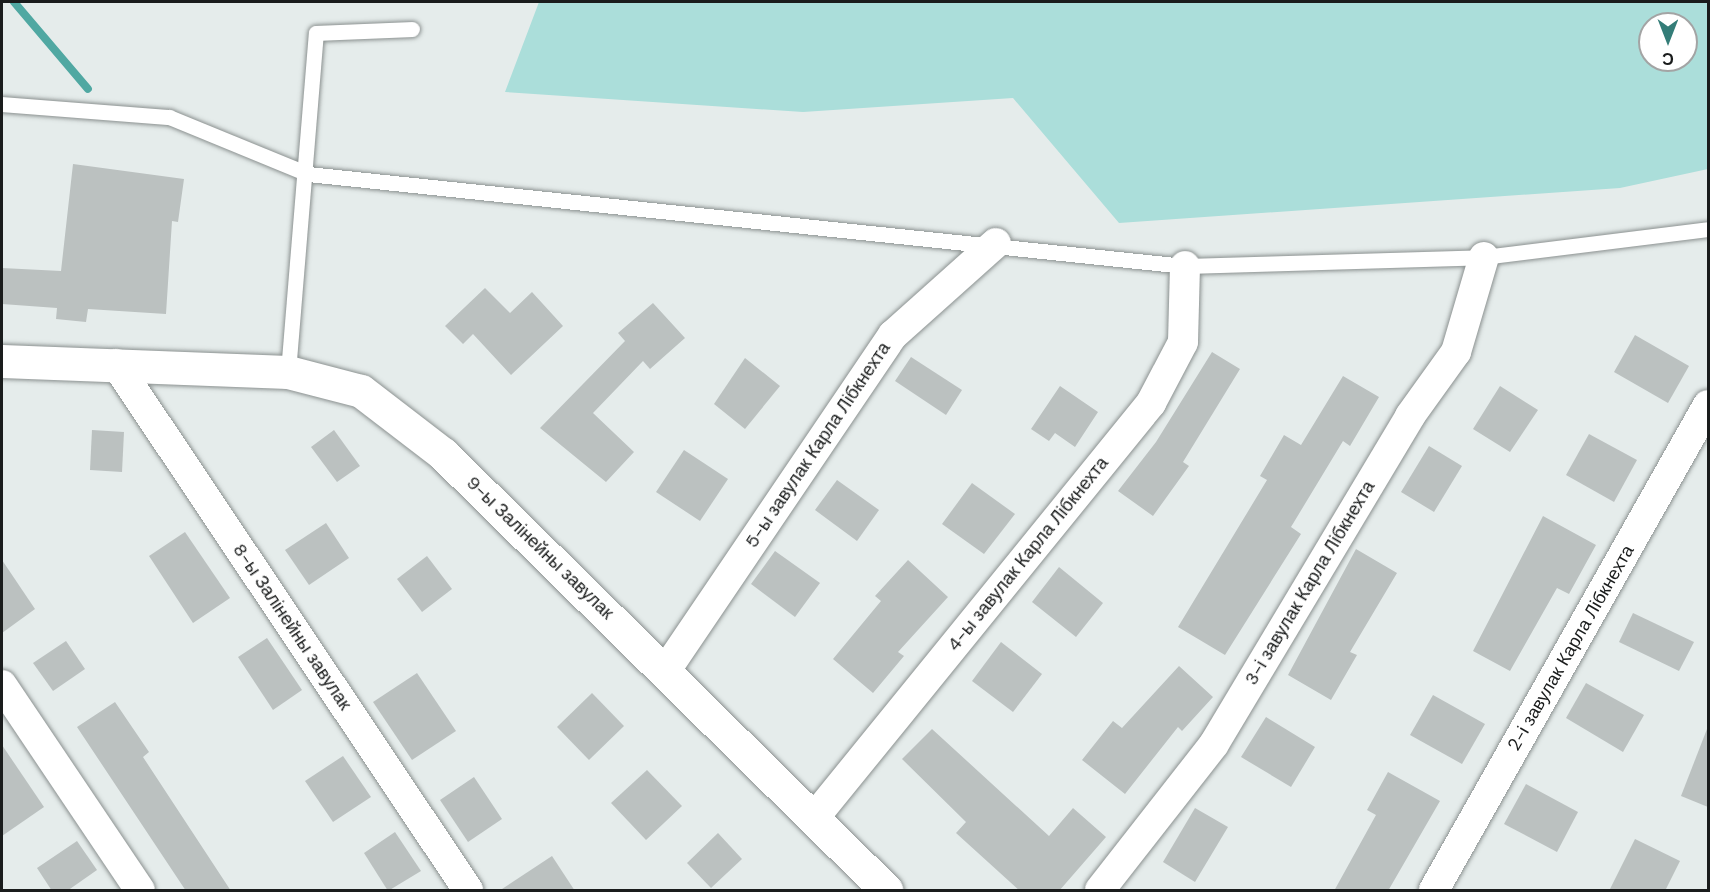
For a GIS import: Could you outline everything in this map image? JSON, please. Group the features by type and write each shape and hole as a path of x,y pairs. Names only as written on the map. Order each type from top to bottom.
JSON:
{"street":[{"name":"5-ы завулак Карла Лібкнехта","path":"666,670 893,335 996,243"},
{"name":"3-і завулак Карла Лібкнехта","path":"1100,891 1214,744 1410,416 1456,352 1484,257"},
{"name":"4-ы завулак Карла Лібкнехта","path":"814,818 1151,403 1183,342 1185,266"},
{"name":"9-ы Залінейны завулак","path":"2,361 288,372 361,392 443,454 666,670 886,891"},
{"name":"8-ы Залінейны завулак","path":"116,364 468,891"},
{"name":"2-і завулак Карла Лібкнехта","path":"1434,891 1708,405"},
{"path":"2,686 140,891"}],"lane":[{"path":"288,372 308,174 316,33 412,29"},
{"path":"2,104 169,117 308,174 996,243 1185,266 1484,257 1708,229"}],"shaded area":[{"path":"539,2 1708,2 1708,169 1620,188 1119,223 1013,98 803,112 505,92"}],"building":[{"path":"73,164 184,179 178,222 172,221 166,314 88,309 86,322 56,319 57,308 2,304 2,268 61,271"},
{"path":"485,288 510,313 532,292 563,326 511,375 473,334 463,344 445,326"},
{"path":"653,303 685,338 650,369 643,361 593,413 634,452 606,482 540,428 625,341 618,333"},
{"path":"1635,335 1689,366 1668,403 1614,372"},
{"path":"1212,352 1240,369 1183,462 1189,466 1153,516 1118,491 1156,442"},
{"path":"911,357 962,390 946,415 895,381"},
{"path":"745,358 780,386 745,429 714,404"},
{"path":"1343,376 1379,397 1350,446 1343,441 1291,527 1301,534 1225,655 1178,627 1267,480 1260,476 1284,435 1301,445"},
{"path":"1060,386 1098,412 1075,447 1055,433 1049,441 1031,429"},
{"path":"1500,386 1538,410 1510,452 1473,429"},
{"path":"92,430 124,432 122,472 90,470"},
{"path":"334,430 360,466 337,482 311,447"},
{"path":"1589,434 1637,460 1614,502 1566,475"},
{"path":"1429,446 1462,466 1434,512 1401,492"},
{"path":"684,450 728,479 700,521 656,492"},
{"path":"837,480 879,510 857,541 815,510"},
{"path":"972,483 1015,514 984,554 942,524"},
{"path":"1543,516 1596,545 1569,594 1557,588 1510,671 1473,651"},
{"path":"326,523 349,558 309,585 285,550"},
{"path":"185,532 230,598 193,623 149,556"},
{"path":"1356,549 1397,573 1350,652 1357,655 1331,700 1288,675"},
{"path":"775,551 820,583 795,617 751,584"},
{"path":"427,556 452,589 422,612 397,579"},
{"path":"2,560 35,609 2,633"},
{"path":"908,560 948,597 898,652 904,656 873,693 833,659 881,601 875,596"},
{"path":"1059,567 1103,603 1076,637 1032,602"},
{"path":"1633,613 1694,642 1679,671 1619,642"},
{"path":"267,638 302,690 273,710 238,657"},
{"path":"66,641 85,669 53,691 33,663"},
{"path":"1001,642 1042,674 1013,712 972,681"},
{"path":"1179,666 1213,697 1182,731 1178,727 1125,794 1082,760 1113,721 1122,728"},
{"path":"417,673 456,731 412,760 373,702"},
{"path":"1586,683 1644,715 1623,752 1566,718"},
{"path":"592,693 624,726 589,760 557,727"},
{"path":"1433,695 1485,724 1462,764 1410,735"},
{"path":"115,702 149,752 143,757 231,891 186,891 77,727"},
{"path":"1266,717 1315,747 1291,787 1241,757"},
{"path":"932,729 1049,836 1073,808 1106,837 1059,891 1020,891 956,833 966,822 902,759"},
{"path":"1708,729 1708,807 1681,796"},
{"path":"2,745 44,807 2,836"},
{"path":"343,756 371,797 333,822 305,781"},
{"path":"647,770 682,806 646,840 611,803"},
{"path":"1388,772 1440,801 1388,891 1334,891 1376,815 1367,810"},
{"path":"474,777 502,819 468,842 440,800"},
{"path":"1526,784 1578,812 1557,852 1504,824"},
{"path":"1195,808 1228,827 1195,882 1163,862"},
{"path":"395,832 421,871 388,891 364,853"},
{"path":"718,833 742,859 711,888 687,863"},
{"path":"1635,839 1680,861 1665,891 1609,891"},
{"path":"77,841 97,870 67,891 52,891 37,868"},
{"path":"552,856 575,891 499,891"}],"waterway":[{"path":"14,2 88,89"}]}
